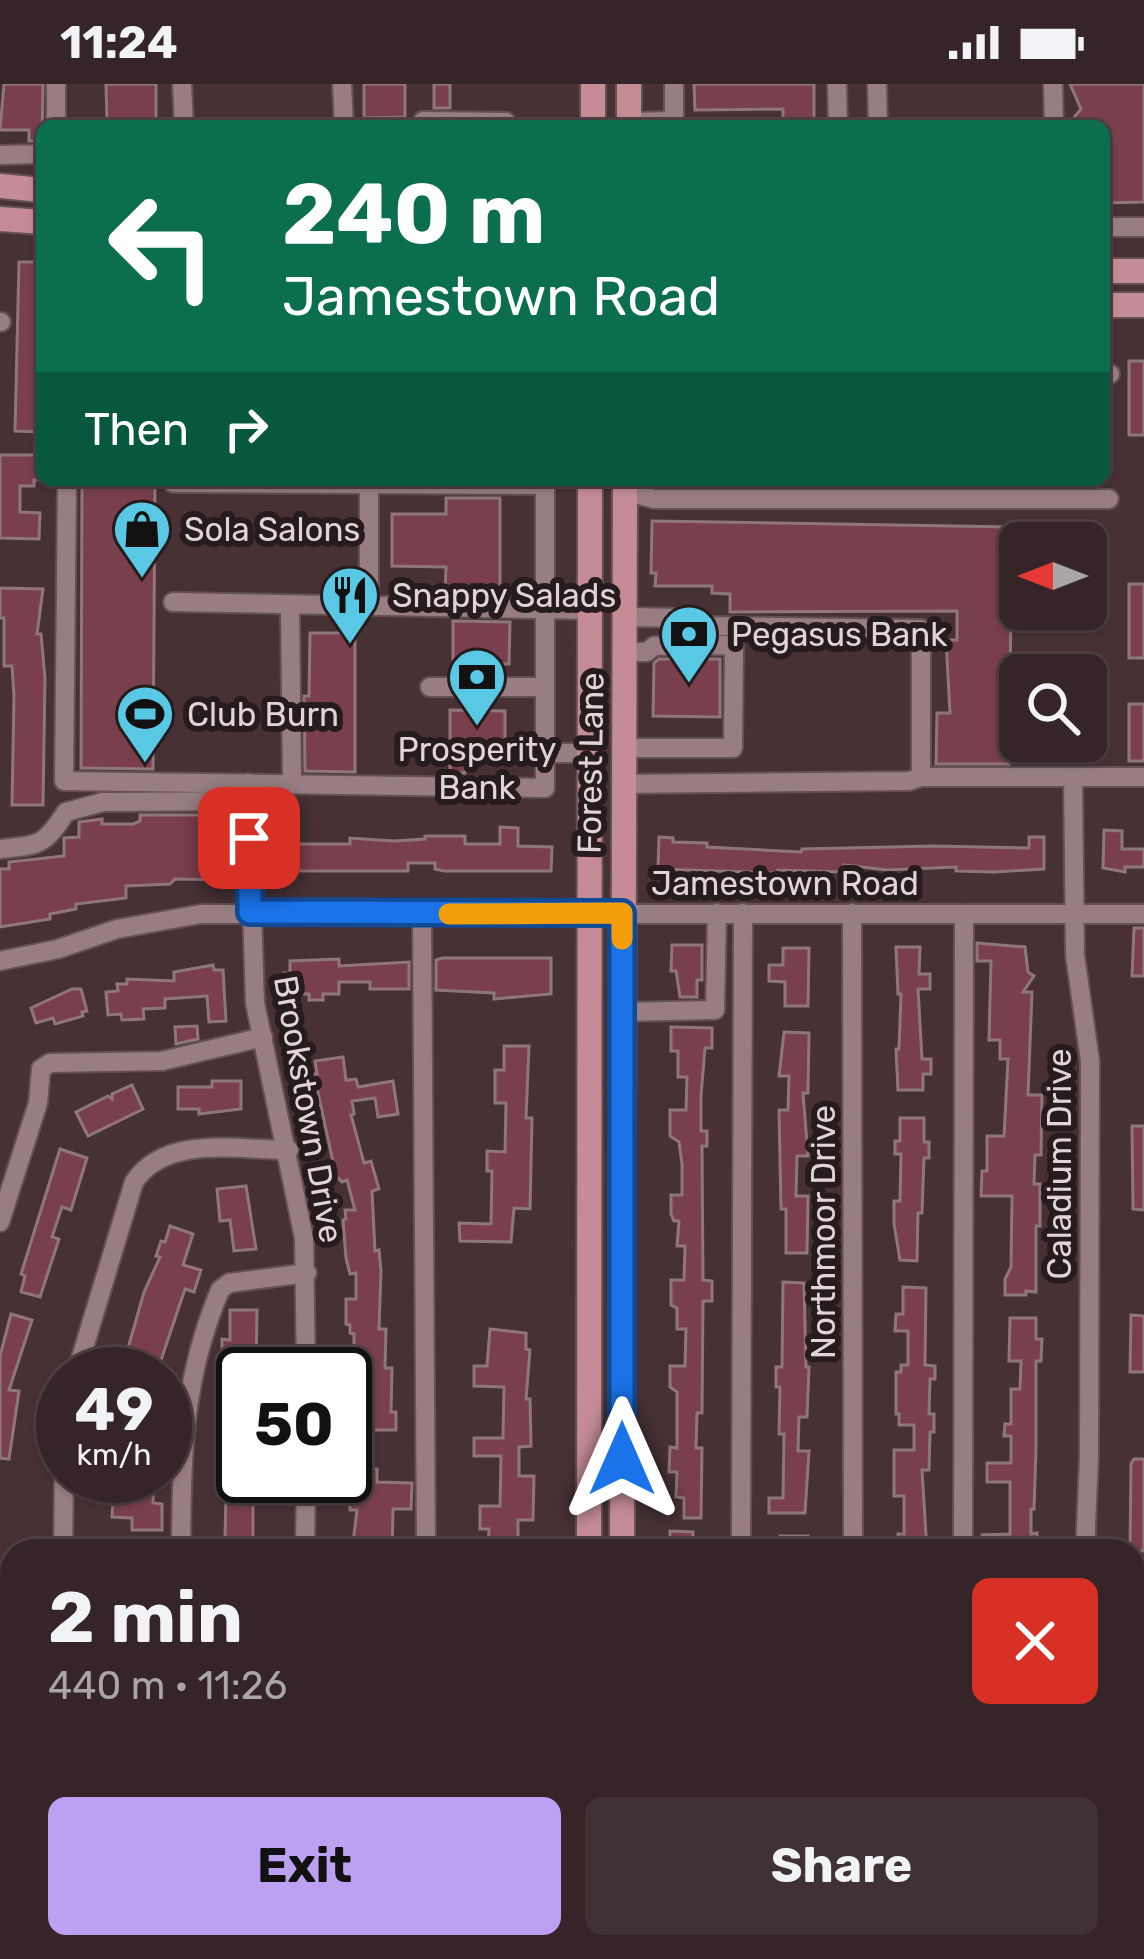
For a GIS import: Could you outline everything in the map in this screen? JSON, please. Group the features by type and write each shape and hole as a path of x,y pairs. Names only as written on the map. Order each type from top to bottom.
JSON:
{"main road":[{"path":"593,84 593,120"},
{"path":"629,84 629,120"},
{"path":"0,187 36,190"},
{"path":"0,219 36,222"},
{"path":"1110,271 1144,271"},
{"path":"1110,305 1144,304"},
{"name":"Forest Lane","path":"589,1539 590,486"},
{"name":"Forest Lane","path":"622,1539 625,486"},
{"path":"589,753 623,750"},
{"path":"587,1228 622,1228"}],"street":[{"path":"56,84 56,120"},
{"path":"182,84 184,120"},
{"path":"342,84 344,120"},
{"path":"674,84 674,120"},
{"path":"837,84 838,120"},
{"path":"877,84 878,120"},
{"path":"1053,84 1054,120"},
{"path":"0,154 36,154"},
{"path":"1110,227 1144,226"},
{"path":"67,486 64,781 248,792"},
{"path":"369,486 369,608"},
{"path":"0,849 39,845 66,812 103,802 248,792 292,784 544,788 545,486"},
{"path":"656,487 1109,499"},
{"path":"173,602 590,610"},
{"path":"290,606 292,784"},
{"path":"624,617 686,618 706,626 921,629 922,777"},
{"path":"623,750 733,748 734,645 654,646 647,652 624,652"},
{"path":"430,687 545,687"},
{"path":"545,753 589,753"},
{"name":"Caladium Drive","path":"1073,777 1075,955 1090,1061 1086,1539"},
{"path":"623,784 1144,777"},
{"name":"Brookstown Drive","path":"248,792 255,1003 289,1150 307,1273 306,1347"},
{"name":"Jamestown Road","path":"0,961 161,919 250,912 1144,914"},
{"path":"622,1012 716,1010 717,913"},
{"path":"741,1539 743,913"},
{"name":"Northmoor Drive","path":"852,913 853,1539"},
{"path":"422,914 426,1539"},
{"path":"963,1539 964,914"},
{"path":"0,1222 38,1102 41,1070 50,1063 162,1061 263,1037"},
{"path":"84,1347 134,1182 143,1169 157,1157 179,1150 289,1150"},
{"path":"181,1539 186,1403 220,1290 229,1282 307,1273"},
{"path":"64,1503 64,1539"},
{"path":"305,1503 305,1539"}],"building":[{"path":"4,84 43,84 42,120 36,120 36,141 29,141 29,130 0,130"},
{"path":"106,84 156,84 156,120 107,120"},
{"path":"364,84 405,84 405,117 364,118"},
{"path":"434,84 450,84 450,108 434,108"},
{"path":"694,84 814,84 814,120 783,120 783,109 695,110"},
{"path":"1070,84 1144,84 1144,202 1110,203 1110,120 1072,120 1081,109"},
{"path":"19,262 36,262 36,432 15,431"},
{"path":"1129,361 1144,361 1144,435 1129,435"},
{"path":"0,455 36,455 34,486 20,486 20,512 40,513 39,539 0,538"},
{"path":"82,486 155,486 153,769 81,768"},
{"path":"446,498 500,498 500,592 445,592 446,567 392,566 392,514 446,514"},
{"path":"652,521 999,527 999,630 1011,630 1010,654 999,654 999,762 1009,764 936,764 937,713 950,713 946,640 957,640 957,611 730,612 730,594 712,593 712,586 655,586 656,573 651,573"},
{"path":"1129,584 1144,584 1144,658 1129,658"},
{"path":"0,588 43,589 37,634 41,634 45,678 43,805 12,805 14,696 12,666 4,666"},
{"path":"453,621 510,622 509,664 453,664"},
{"path":"310,633 355,633 355,772 305,771 304,696 309,696"},
{"name":"Pegasus Bank","path":"659,659 720,659 720,717 653,716 654,663"},
{"path":"1129,704 1144,704 1144,761 1129,761"},
{"name":"Prosperity Bank","path":"450,710 505,711 505,744 465,744 465,773 450,773"},
{"path":"140,815 228,815 228,880 175,879 170,884 126,886 126,898 76,904 76,909 50,914 50,919 0,927 0,869 9,869 9,862 64,856 64,838 79,837 79,822 102,819 102,824 133,824 140,821"},
{"path":"279,827 297,827 297,844 465,836 465,844 500,844 500,827 518,828 518,846 552,847 551,871 444,871 435,869 435,863 408,863 408,871 289,871 289,862 278,862"},
{"path":"1104,830 1122,831 1122,849 1144,849 1144,867 1125,867 1125,872 1103,868"},
{"path":"659,837 707,843 707,847 801,852 934,846 1029,848 1029,837 1044,837 1044,869 887,870 844,865 843,872 778,873 658,869"},
{"path":"1134,928 1144,928 1144,976 1132,976"},
{"path":"977,943 1025,947 1028,972 1034,976 1023,992 1032,992 1028,1095 1042,1095 1041,1155 1035,1155 1034,1184 1040,1184 1040,1226 1036,1226 1036,1292 1026,1291 1026,1295 1005,1295 1011,1267 1012,1196 981,1196 987,1136 1004,1136 1008,1059 1000,1059 1000,1040 989,1040 991,961 977,961"},
{"path":"672,945 702,945 697,997 680,997 676,971 671,971"},
{"path":"896,947 920,947 919,974 930,974 930,989 918,989 922,1059 931,1059 931,1074 923,1074 923,1090 898,1090 901,994"},
{"path":"783,948 809,948 808,1006 785,1006 785,982 769,981 769,965 783,965"},
{"path":"551,958 551,994 494,999 494,993 436,990 436,960"},
{"path":"339,959 339,966 409,962 409,989 370,989 370,982 339,982 339,994 323,994 323,1000 309,1000 309,994 284,994 284,973 290,973 290,961"},
{"path":"213,965 214,970 223,970 226,1021 209,1022 207,996 165,999 165,1008 143,1009 144,1019 108,1015 106,992 118,991 117,984 127,984 127,979 174,981 174,972"},
{"path":"81,989 87,1011 83,1016 55,1024 53,1018 36,1023 31,1008"},
{"path":"197,1026 198,1039 176,1044 175,1027"},
{"path":"671,1027 712,1028 712,1048 705,1048 701,1096 701,1131 707,1131 707,1146 702,1146 703,1280 712,1281 712,1301 703,1301 702,1413 697,1413 696,1448 702,1448 701,1518 684,1518 684,1498 676,1497 677,1472 669,1472 670,1447 677,1448 677,1392 670,1387 670,1366 685,1366 686,1329 677,1329 677,1308 671,1305 671,1280 684,1280 685,1246 677,1246 679,1221 671,1214 671,1195 682,1195 682,1164 679,1142 670,1136 670,1110 686,1110 687,1077 678,1077 678,1051 671,1051"},
{"path":"784,1032 809,1033 808,1093 803,1093 808,1156 797,1156 796,1196 808,1196 807,1253 786,1253 786,1209 781,1209 779,1110 788,1110 789,1076 779,1076"},
{"path":"504,1046 529,1046 530,1209 514,1208 511,1242 460,1241 459,1223 491,1224 492,1171 487,1171 487,1151 505,1152 506,1103 495,1103 495,1070 504,1070"},
{"path":"343,1057 346,1080 356,1079 358,1087 393,1081 398,1114 378,1117 375,1098 352,1101 351,1115 364,1163 371,1161 379,1189 372,1191 375,1251 379,1250 381,1271 379,1329 386,1329 385,1368 392,1368 391,1412 396,1412 396,1430 372,1430 372,1347 354,1347 354,1334 346,1324 346,1299 356,1299 356,1273 350,1274 346,1258 343,1220 345,1210 355,1210 347,1180 336,1176 315,1061"},
{"path":"212,1081 241,1081 241,1109 199,1114 199,1109 178,1109 178,1087 212,1087"},
{"path":"132,1085 143,1109 88,1136 76,1112 108,1096 112,1099 112,1094"},
{"path":"900,1118 924,1118 924,1142 929,1142 922,1213 918,1213 917,1261 900,1260 894,1224 894,1201 900,1201 901,1154 895,1154 895,1141 900,1141"},
{"path":"1132,1126 1144,1126 1144,1210 1133,1209"},
{"path":"60,1149 87,1158 71,1210 62,1207 52,1237 59,1239 40,1297 21,1292 25,1276 21,1274"},
{"path":"246,1186 256,1249 234,1251 230,1220 220,1221 217,1189"},
{"path":"170,1226 193,1234 183,1265 201,1270 194,1292 185,1289 165,1347 128,1347 160,1257 156,1256 161,1241 165,1242"},
{"path":"783,1282 804,1283 809,1367 807,1417 799,1417 798,1451 809,1451 805,1513 769,1513 769,1498 783,1498 784,1434 779,1434 776,1367 782,1367"},
{"path":"903,1287 926,1288 925,1365 935,1366 929,1414 934,1414 934,1432 930,1432 929,1470 922,1470 926,1539 898,1539 898,1534 904,1534 904,1496 894,1496 894,1450 914,1450 914,1425 899,1425 896,1414 896,1372 908,1365 908,1331 895,1331 896,1314 903,1314"},
{"path":"230,1310 257,1310 256,1347 222,1347 222,1339 230,1340"},
{"path":"11,1314 32,1320 9,1390 19,1391 9,1459 0,1458 0,1356"},
{"path":"1131,1315 1144,1316 1144,1372 1130,1372"},
{"path":"1010,1318 1036,1318 1036,1339 1042,1339 1041,1361 1036,1361 1031,1534 1037,1533 1037,1539 982,1539 982,1535 1010,1534 1010,1482 987,1482 987,1463 1011,1463 1011,1436 1004,1436 1005,1424 1011,1424 1011,1389 1020,1389 1021,1361 1009,1361"},
{"path":"490,1329 526,1333 531,1446 519,1447 519,1476 534,1476 533,1520 518,1520 518,1539 489,1539 489,1529 480,1529 480,1506 500,1506 501,1456 474,1456 474,1438 503,1438 504,1387 474,1386 474,1366 487,1366"},
{"path":"1144,1459 1144,1539 1130,1539 1131,1464"},
{"path":"372,1469 377,1469 377,1482 412,1483 411,1509 393,1509 392,1539 353,1539 357,1510 350,1510 350,1503 372,1503"},
{"path":"113,1503 162,1504 162,1530 132,1530 132,1518 112,1517"},
{"path":"226,1503 253,1503 253,1539 225,1539"},
{"path":"670,1531 693,1532 693,1539 670,1539"}],"slow traffic":[{"path":"449,914 622,913 622,939"}],"place":[{"name":"Sola Salons","path":"142,580"},
{"name":"Snappy Salads","path":"350,646"},
{"name":"Pegasus Bank","path":"689,685"},
{"name":"Prosperity Bank","path":"477,728"},
{"name":"Club Burn","path":"145,765"}],"route":[{"path":"249,838 250,912 622,913 622,1459"}]}
